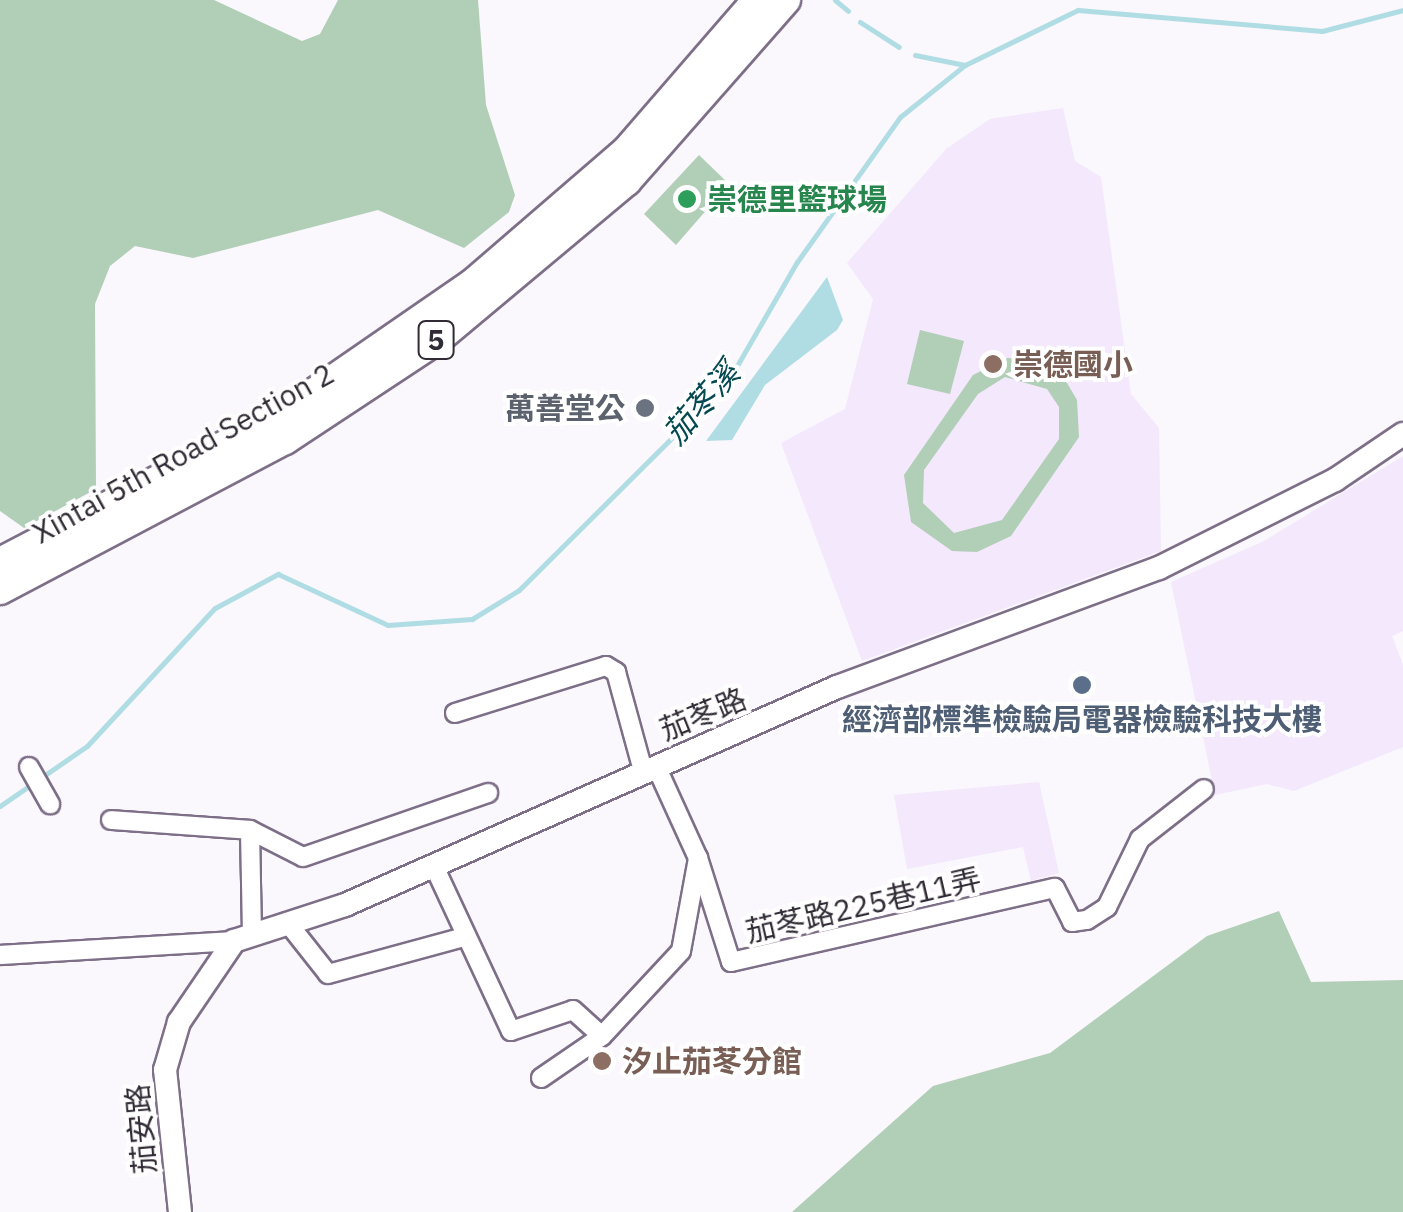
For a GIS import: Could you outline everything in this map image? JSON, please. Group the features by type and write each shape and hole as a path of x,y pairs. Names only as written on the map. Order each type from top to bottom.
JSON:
{"main road":[{"name":"Xintai 5th Road Section 2","path":"0,562 108,511 280,416 548,220 626,151 757,0"},
{"name":"Xintai 5th Road Section 2","path":"0,590 285,440 438,339 627,181 786,0"}],"street":[{"name":"茄苳路","path":"0,955 243,937 287,922 434,866 837,687 1159,568 1335,480 1403,434"},
{"path":"455,714 590,664 616,672 650,768 698,858 681,950 602,1036 541,1078"},
{"path":"29,767 50,804"},
{"name":"茄苳路225巷11弄","path":"698,858 731,962 1055,888 1072,922 1107,907 1140,838 1204,790"},
{"path":"111,820 250,830 303,857 488,793"},
{"path":"243,937 250,830"},
{"path":"434,866 511,1031 573,1010 602,1036"},
{"path":"287,922 328,974 464,937"},
{"name":"茄安路","path":"180,1212 165,1070 178,1022 243,937"}],"shaded area":[{"name":"崇德國小","path":"1063,108 1075,161 1101,177 1131,394 1159,428 1161,551 862,661 781,443 845,409 873,299 847,263 946,149 990,119"},
{"path":"1403,456 1403,631 1392,636 1403,665 1403,747 1294,791 1267,784 1215,795 1171,582 1264,541"},
{"path":"1039,782 1059,873 1031,881 1023,847 907,869 894,795"}],"green space":[{"path":"0,0 214,0 302,41 320,34 338,0 478,0 486,105 515,195 509,212 464,248 378,210 193,258 135,246 110,266 95,304 96,489 24,528 0,511"},
{"name":"崇德里籃球場","path":"699,155 729,184 676,245 644,214"},
{"path":"920,330 964,341 950,394 907,384"},
{"path":"1007,358 1032,359 1064,378 1077,400 1079,437 1011,536 977,552 952,551 911,522 904,475 973,375","holes":["1005,377 1047,389 1059,407 1059,439 1002,520 954,533 923,503 924,470 978,394"]},
{"path":"1279,911 1311,982 1403,980 1403,1212 792,1212 933,1086 1050,1053 1207,936"}],"water":[{"path":"827,277 843,320 837,330 765,385 732,440 706,441"}],"waterway":[{"path":"835,0 848,11"},
{"name":"茄苳溪","path":"0,806 87,746 215,608 278,574 388,625 472,619 519,590 727,383 797,262 900,117 965,65 1078,10 1322,31 1403,10"},
{"path":"860,22 899,47"},
{"path":"915,55 965,65"}],"place":[{"name":"崇德里籃球場","path":"687,199"},
{"name":"崇德國小","path":"993,364"},
{"name":"萬善堂公","path":"645,408"},
{"name":"經濟部標準檢驗局電器檢驗科技大樓","path":"1082,685"},
{"name":"汐止茄苳分館","path":"602,1061"}]}
